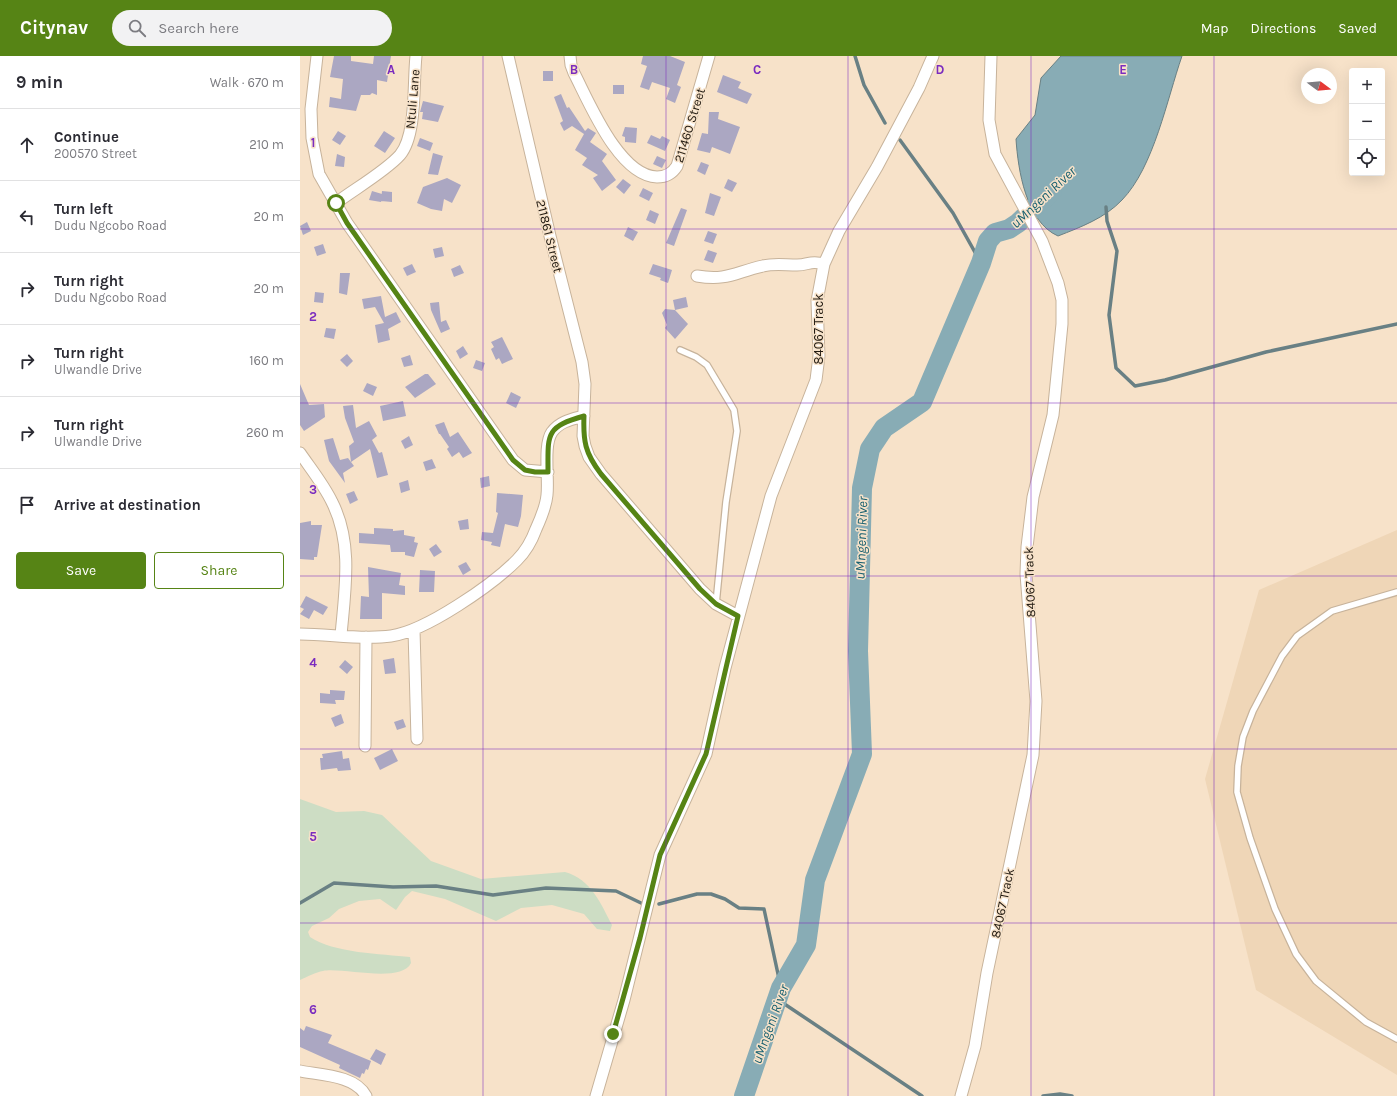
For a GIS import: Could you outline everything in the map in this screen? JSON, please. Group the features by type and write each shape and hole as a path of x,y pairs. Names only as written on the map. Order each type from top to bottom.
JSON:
{"street":[{"path":"317,56 311,109 315,159 319,174 347,223 513,460 525,470 548,472"},
{"name":"Ntuli Lane","path":"336,203 390,164 404,148 411,124 416,56"},
{"name":"211861 Street","path":"508,56 550,236 582,362 585,384 585,446 594,465 679,565 716,604 738,616"},
{"name":"211460 Street","path":"570,56 570,65 614,146 635,169 652,177 669,174 677,166 709,56"},
{"name":"84067 Track","path":"596,1096 624,1000 660,855 706,754 738,616 775,485 816,380 819,356 817,301 824,264 839,231 920,88 933,56"},
{"name":"84067 Track","path":"961,1096 975,1046 987,973 1033,756 1036,701 1026,574 1026,547 1033,497 1053,415 1062,324 1062,300 1058,283 1042,241 995,154 989,120 991,56"},
{"path":"697,276 714,279 733,276 750,269 774,264 798,265 813,261 824,264"},
{"path":"300,634 366,637 392,636 414,630 442,615 480,590 518,559 527,547 541,517 547,496 548,452 552,433 563,422 584,416"},
{"path":"300,453 327,491 342,527 346,564 341,635"},
{"path":"414,630 417,739"},
{"path":"365,746 366,637"},
{"path":"300,1071 343,1079 354,1084 366,1096"}],"lane":[{"path":"680,350 705,362 729,400 736,419 737,431 726,502 716,604"},
{"path":"1397,592 1332,611 1297,636 1282,656 1250,718 1243,737 1238,766 1237,792 1250,838 1275,909 1296,954 1316,981 1366,1022 1397,1039"}],"shaded area":[{"path":"1397,530 1397,1075 1256,990 1205,779 1259,590"}],"green space":[{"path":"300,799 336,812 364,811 382,815 431,861 481,879 565,872 574,875 582,880 594,893 612,925 610,931 597,929 584,914 552,905 521,908 496,921 445,899 412,891 405,897 396,910 380,899 359,901 339,909 329,918 312,926 308,932 310,937 320,942 344,950 410,957 411,963 405,969 396,973 384,974 332,970 314,973 300,980"}],"water":[{"path":"1061,56 1182,56 1165,112 1151,151 1143,170 1133,186 1122,200 1108,212 1084,225 1058,236 1047,229 1038,219 1031,207 1022,180 1016,139 1035,115 1041,78"}],"building":[{"path":"334,56 351,56 351,61 373,64 374,56 391,56 387,82 377,80 377,95 372,93 370,95 361,95 356,111 329,107 330,97 341,99 343,79 330,77"},
{"path":"643,56 670,56 685,62 677,85 681,87 675,103 666,99 670,88 652,82 649,90 640,87 647,66 641,64"},
{"path":"543,71 553,71 553,81 543,81"},
{"path":"723,75 741,82 738,88 752,94 747,104 717,92"},
{"path":"613,85 624,85 624,94 613,94"},
{"path":"561,94 567,108 569,107 585,131 588,128 596,133 590,142 607,154 602,161 616,180 602,191 593,178 598,175 582,165 587,158 575,150 584,134 572,126 564,131 560,123 563,121 554,97"},
{"path":"423,101 444,106 438,122 422,119 423,112 420,112"},
{"path":"709,112 719,112 718,119 740,127 730,154 712,147 710,153 697,150 702,133 708,134"},
{"path":"625,127 637,128 636,143 625,142 625,137 622,136"},
{"path":"338,131 346,136 340,145 332,140"},
{"path":"384,131 395,138 385,153 374,146"},
{"path":"651,135 660,139 662,136 670,140 665,151 647,143"},
{"path":"420,138 433,143 430,151 417,146"},
{"path":"433,153 443,156 438,175 428,174"},
{"path":"337,154 345,157 344,167 335,166"},
{"path":"657,156 666,160 662,168 653,164"},
{"path":"701,162 709,165 705,175 697,171"},
{"path":"447,178 461,185 452,203 444,199 442,211 431,209 417,203 423,187"},
{"path":"623,179 631,185 624,194 616,187"},
{"path":"728,179 737,183 732,192 724,188"},
{"path":"643,188 653,193 649,201 639,196"},
{"path":"372,191 382,194 381,202 369,200"},
{"path":"382,191 392,192 392,202 381,201"},
{"path":"710,193 721,197 714,216 705,213"},
{"path":"681,208 687,210 674,246 666,243"},
{"path":"650,210 659,214 655,224 646,220"},
{"path":"307,222 311,231 303,235 300,226"},
{"path":"628,227 638,232 633,241 624,236"},
{"path":"708,231 717,234 713,244 704,241"},
{"path":"323,244 326,253 317,256 314,247"},
{"path":"442,247 444,256 435,258 433,249"},
{"path":"708,250 717,253 713,263 704,260"},
{"path":"412,264 416,272 407,276 403,268"},
{"path":"653,264 672,270 668,283 660,280 661,278 649,274"},
{"path":"460,265 464,273 454,277 451,269"},
{"path":"340,273 350,273 347,295 339,293"},
{"path":"315,292 324,293 323,303 314,302"},
{"path":"381,296 385,317 396,312 401,322 388,329 390,340 378,343 375,325 384,323 375,307 364,309 362,299"},
{"path":"686,297 688,307 675,310 673,300"},
{"path":"439,302 441,322 446,320 450,329 441,333 431,310 430,303"},
{"path":"665,309 675,310 688,324 675,339 665,328 667,325 662,313"},
{"path":"326,328 336,329 334,339 324,337"},
{"path":"502,337 513,359 502,364 499,358 496,360 491,349 494,347 491,342"},
{"path":"463,346 468,354 460,359 456,351"},
{"path":"347,354 353,361 347,367 340,360"},
{"path":"410,355 413,365 404,367 401,358"},
{"path":"476,360 485,363 482,371 473,368"},
{"path":"425,374 428,374 436,384 415,398 405,387"},
{"path":"367,383 377,387 373,396 363,391"},
{"path":"300,384 309,405 324,404 325,417 304,431 300,425"},
{"path":"511,392 521,397 516,408 506,403"},
{"path":"403,401 406,416 383,421 380,406"},
{"path":"353,405 356,428 369,421 377,436 372,440 379,453 382,452 388,475 377,478 370,449 351,462 349,446 354,442 345,418 343,406"},
{"path":"444,422 450,437 458,432 472,453 463,458 459,452 452,457 447,449 449,447 439,434 435,425"},
{"path":"409,436 413,445 405,449 401,441"},
{"path":"333,438 340,460 348,458 354,466 343,473 345,483 329,461 324,440"},
{"path":"432,459 436,468 426,471 423,462"},
{"path":"489,476 490,486 481,488 480,478"},
{"path":"408,480 410,490 401,493 399,483"},
{"path":"354,491 358,500 350,504 346,494"},
{"path":"497,493 523,495 521,516 518,527 505,524 500,547 491,545 492,542 481,540 482,532 493,533 498,513 496,512"},
{"path":"468,519 469,529 460,530 458,521"},
{"path":"311,521 311,525 322,525 317,557 314,557 314,560 300,559 300,523"},
{"path":"374,528 393,529 393,531 404,530 404,535 415,537 414,542 418,543 414,557 405,555 405,552 391,552 390,545 359,543 359,533 374,534"},
{"path":"436,544 442,552 434,557 429,549"},
{"path":"466,562 471,570 463,575 458,566"},
{"path":"368,567 401,573 399,585 405,586 405,595 382,593 382,619 360,619 361,596 369,597"},
{"path":"420,570 435,571 434,592 419,592"},
{"path":"306,596 328,607 323,615 314,610 309,619 300,614 304,609 300,607"},
{"path":"394,658 396,673 385,674 383,660"},
{"path":"345,660 353,667 347,674 339,667"},
{"path":"330,690 345,691 344,700 335,700 336,704 320,703 320,693 330,694"},
{"path":"341,714 344,723 335,727 331,718"},
{"path":"403,719 406,727 397,730 394,722"},
{"path":"392,749 398,761 380,770 374,758"},
{"path":"342,751 343,759 349,758 351,770 338,771 337,768 321,770 320,758 323,758 322,754"},
{"path":"306,1026 332,1035 328,1043 371,1061 368,1070 366,1069 364,1074 362,1073 360,1078 339,1068 340,1065 300,1047 300,1028 304,1031"},
{"path":"376,1049 386,1054 381,1065 370,1059"}],"waterway":[{"path":"855,56 864,85 885,123"},
{"path":"900,140 953,213 981,263"},
{"name":"uMngeni River","path":"744,1096 781,988 806,945 815,880 862,754 858,651 862,488 870,449 884,428 922,402 981,263 988,241 995,233 1009,229 1018,223 1052,191"},
{"path":"1106,207 1107,221 1117,251 1109,315 1116,368 1135,386 1165,380 1266,352 1397,324"},
{"path":"300,903 334,883 393,887 436,886 493,895 546,888 616,891 641,903"},
{"path":"659,904 697,894 711,894 725,899 739,908 764,909 781,988"},
{"path":"777,999 922,1096"},
{"path":"1043,1096 1060,1094 1072,1096"}],"route":[{"path":"336,203 347,223 423,330 461,388 513,460 525,470 548,472 549,440 552,433 556,427 563,422 584,416 583,436 585,446 594,465 700,589 716,604 738,616 706,754 701,768 660,855 624,1000 613,1034"}]}
